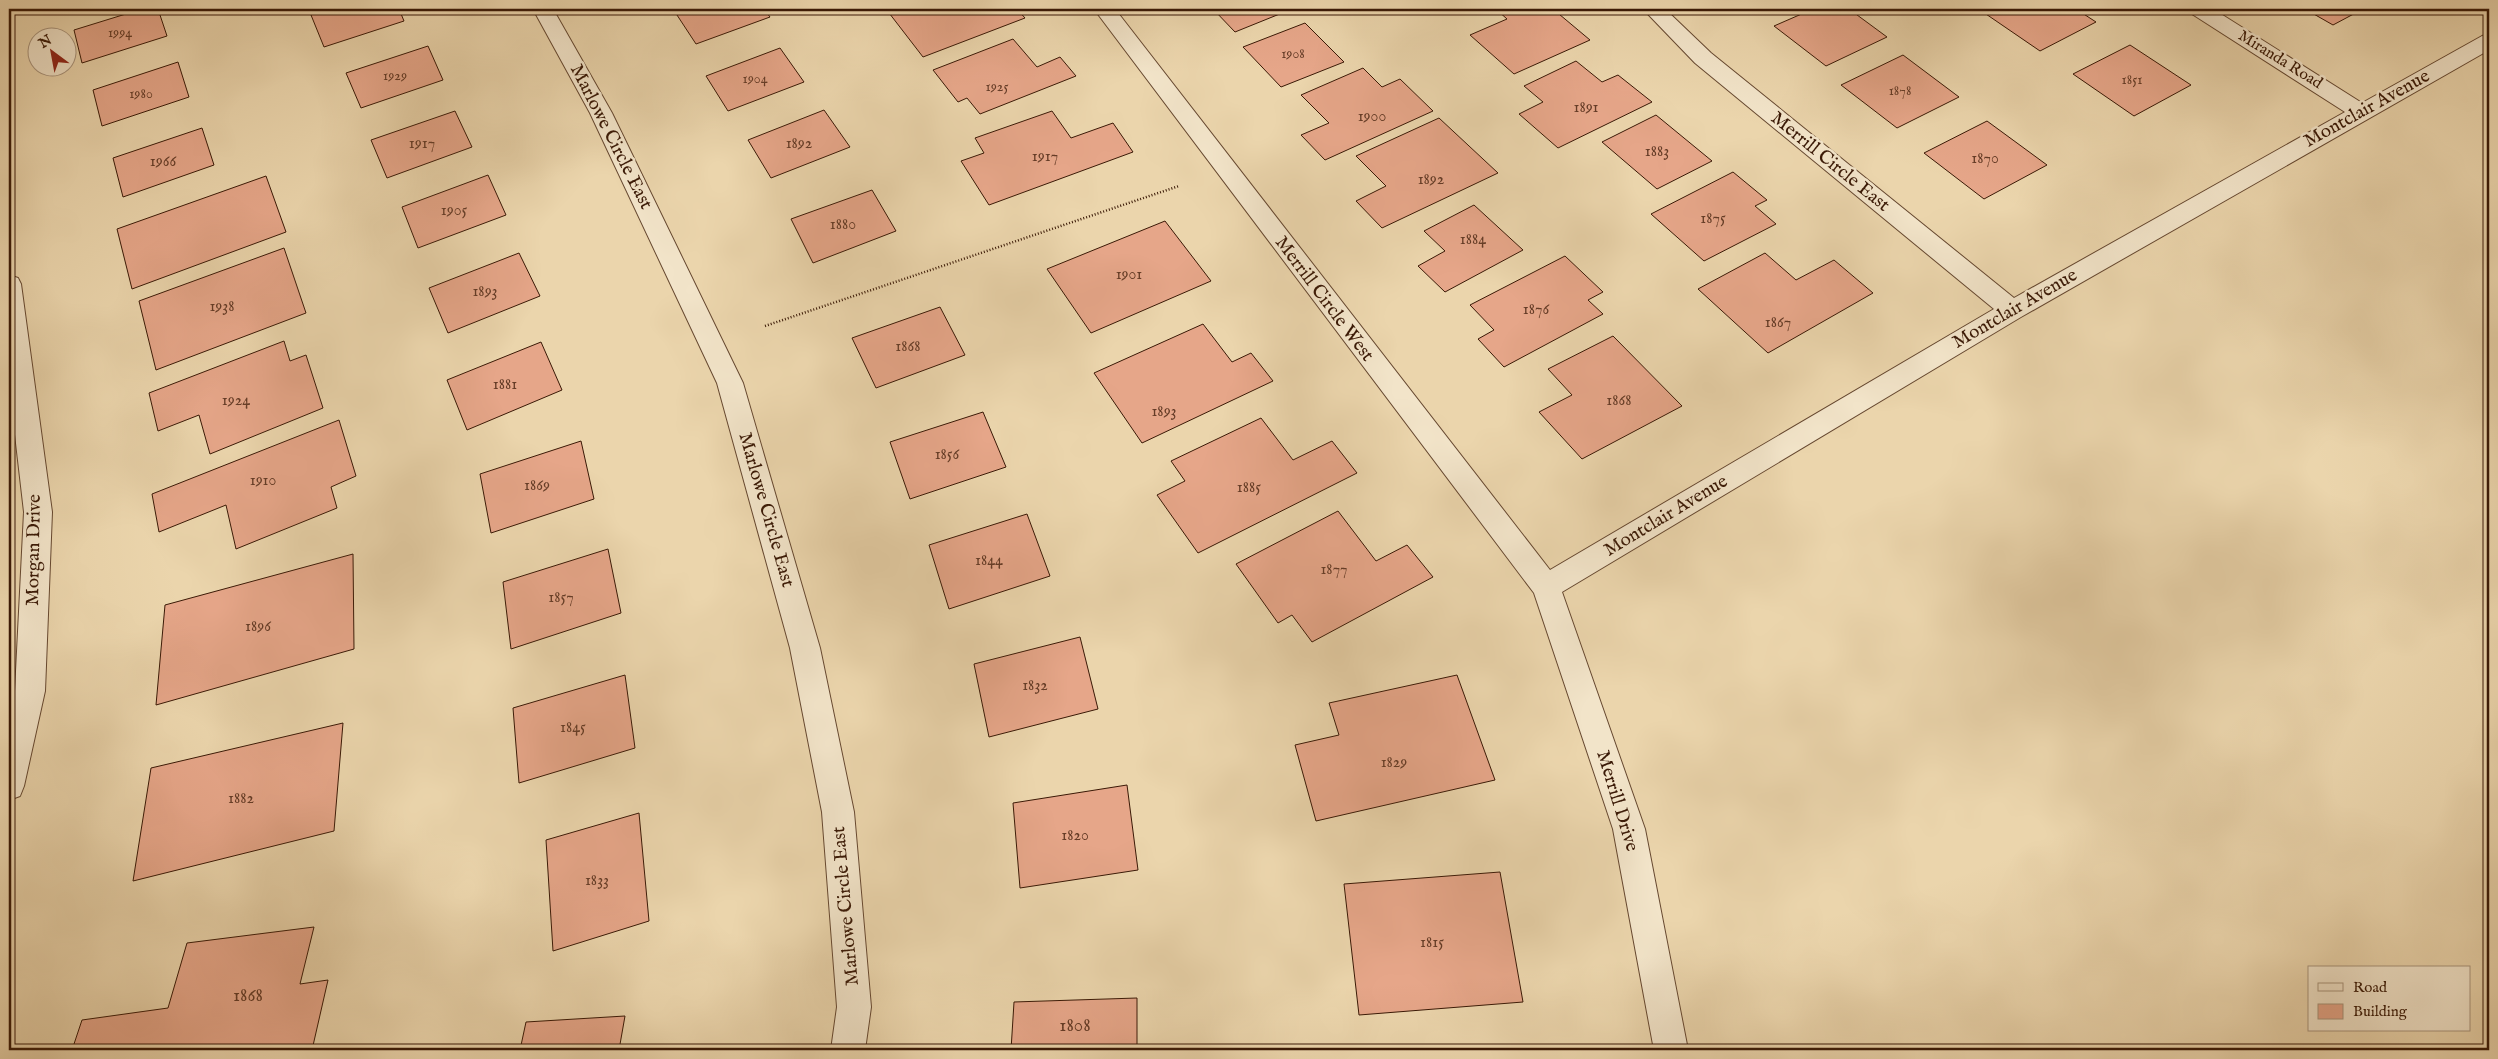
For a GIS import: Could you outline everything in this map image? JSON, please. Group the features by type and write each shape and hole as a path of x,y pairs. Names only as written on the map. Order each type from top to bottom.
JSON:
{"street":[{"name":"Marlowe Circle East","path":"543,9 601,113 730,383 805,648 838,812 854,1007 848,1050"},
{"name":"Merrill Circle West","path":"1104,9 1546,587"},
{"name":"Merrill Circle East","path":"1653,9 1703,58 2012,310"},
{"name":"Miranda Road","path":"2199,9 2361,112"},
{"name":"Montclair Avenue","path":"1546,587 2012,310 2489,41"},
{"name":"Morgan Drive","path":"9,284 38,512 30,691 9,786"},
{"name":"Merrill Drive","path":"1546,587 1630,829 1671,1050"}],"path":[{"path":"765,326 1178,186"}],"building":[{"path":"142,9 158,9 167,36 82,63 78,46 78,29"},
{"path":"329,9 399,9 404,21 324,47 311,15"},
{"path":"684,9 764,9 770,17 696,44 675,12"},
{"path":"886,9 1017,9 1025,18 923,57"},
{"path":"1213,9 1292,9 1235,32"},
{"path":"1553,9 1590,40 1514,74 1470,35 1507,19 1497,10"},
{"path":"1813,9 1849,9 1887,37 1826,66 1774,26"},
{"path":"1990,9 2076,9 2096,22 2040,51 1983,12"},
{"path":"2305,9 2363,9 2333,25"},
{"path":"1305,23 1344,62 1281,87 1243,47"},
{"path":"1013,39 1037,67 1060,57 1076,76 980,114 967,98 958,102 933,70"},
{"path":"2130,45 2191,85 2134,116 2073,74"},
{"path":"428,46 443,80 361,108 346,73"},
{"path":"780,48 804,82 728,111 706,76"},
{"path":"1903,55 1959,97 1897,128 1841,85"},
{"path":"1576,61 1602,82 1618,75 1652,102 1558,148 1519,114 1543,102 1524,86"},
{"path":"178,62 189,97 102,126 93,90"},
{"path":"1363,68 1382,87 1400,79 1433,111 1325,160 1301,135 1329,123 1301,95"},
{"path":"824,110 850,147 771,178 748,140"},
{"path":"455,111 472,147 387,178 371,140"},
{"path":"1052,111 1071,138 1113,123 1133,152 989,205 961,161 984,153 975,138"},
{"path":"1656,115 1712,161 1657,189 1602,142"},
{"path":"1439,118 1498,173 1382,228 1356,201 1386,186 1356,156"},
{"path":"1987,121 2047,165 1984,199 1924,153"},
{"path":"202,128 214,165 123,197 113,158"},
{"path":"1733,172 1767,200 1755,206 1776,224 1704,261 1651,214"},
{"path":"488,175 506,215 418,248 402,207"},
{"path":"266,176 286,232 132,289 117,229"},
{"path":"872,190 896,231 813,263 791,219"},
{"path":"1474,205 1523,250 1445,292 1418,266 1445,251 1424,231"},
{"path":"1165,221 1211,281 1091,333 1047,269"},
{"path":"284,248 306,313 156,370 139,301"},
{"path":"519,253 540,296 448,333 429,288"},
{"path":"1765,253 1796,280 1834,260 1873,293 1768,353 1698,289"},
{"path":"1565,256 1603,292 1588,300 1603,314 1504,367 1478,339 1494,330 1470,305"},
{"path":"940,307 965,355 876,388 852,338"},
{"path":"1203,324 1232,362 1251,353 1273,381 1142,443 1094,373"},
{"path":"1613,336 1682,406 1582,459 1539,412 1572,395 1548,369"},
{"path":"284,341 290,361 306,355 323,408 210,454 199,415 158,431 149,393"},
{"path":"541,342 562,390 467,430 447,380"},
{"path":"983,412 1006,467 910,499 890,442"},
{"path":"1261,418 1293,460 1332,441 1357,473 1198,553 1157,495 1185,481 1171,461"},
{"path":"339,420 356,476 331,487 337,508 236,549 226,505 159,532 152,494"},
{"path":"581,441 594,499 491,533 480,474"},
{"path":"1338,511 1376,561 1407,545 1433,577 1312,642 1292,615 1278,623 1236,564"},
{"path":"1027,514 1050,576 949,609 929,545"},
{"path":"608,549 621,613 511,649 503,582"},
{"path":"353,554 354,649 156,705 165,605"},
{"path":"1080,637 1098,709 989,737 974,664"},
{"path":"625,675 635,748 519,783 513,708"},
{"path":"1457,675 1495,780 1316,821 1295,745 1339,735 1329,703"},
{"path":"343,723 334,831 133,881 151,768"},
{"path":"1127,785 1138,870 1020,888 1013,803"},
{"path":"639,813 649,921 553,951 546,840"},
{"path":"1500,872 1523,1002 1359,1015 1344,884"},
{"path":"314,927 300,984 328,980 312,1050 72,1050 82,1020 168,1008 187,943"},
{"path":"1137,998 1137,1050 1011,1050 1014,1002"},
{"path":"625,1016 619,1050 520,1050 526,1022"}]}
